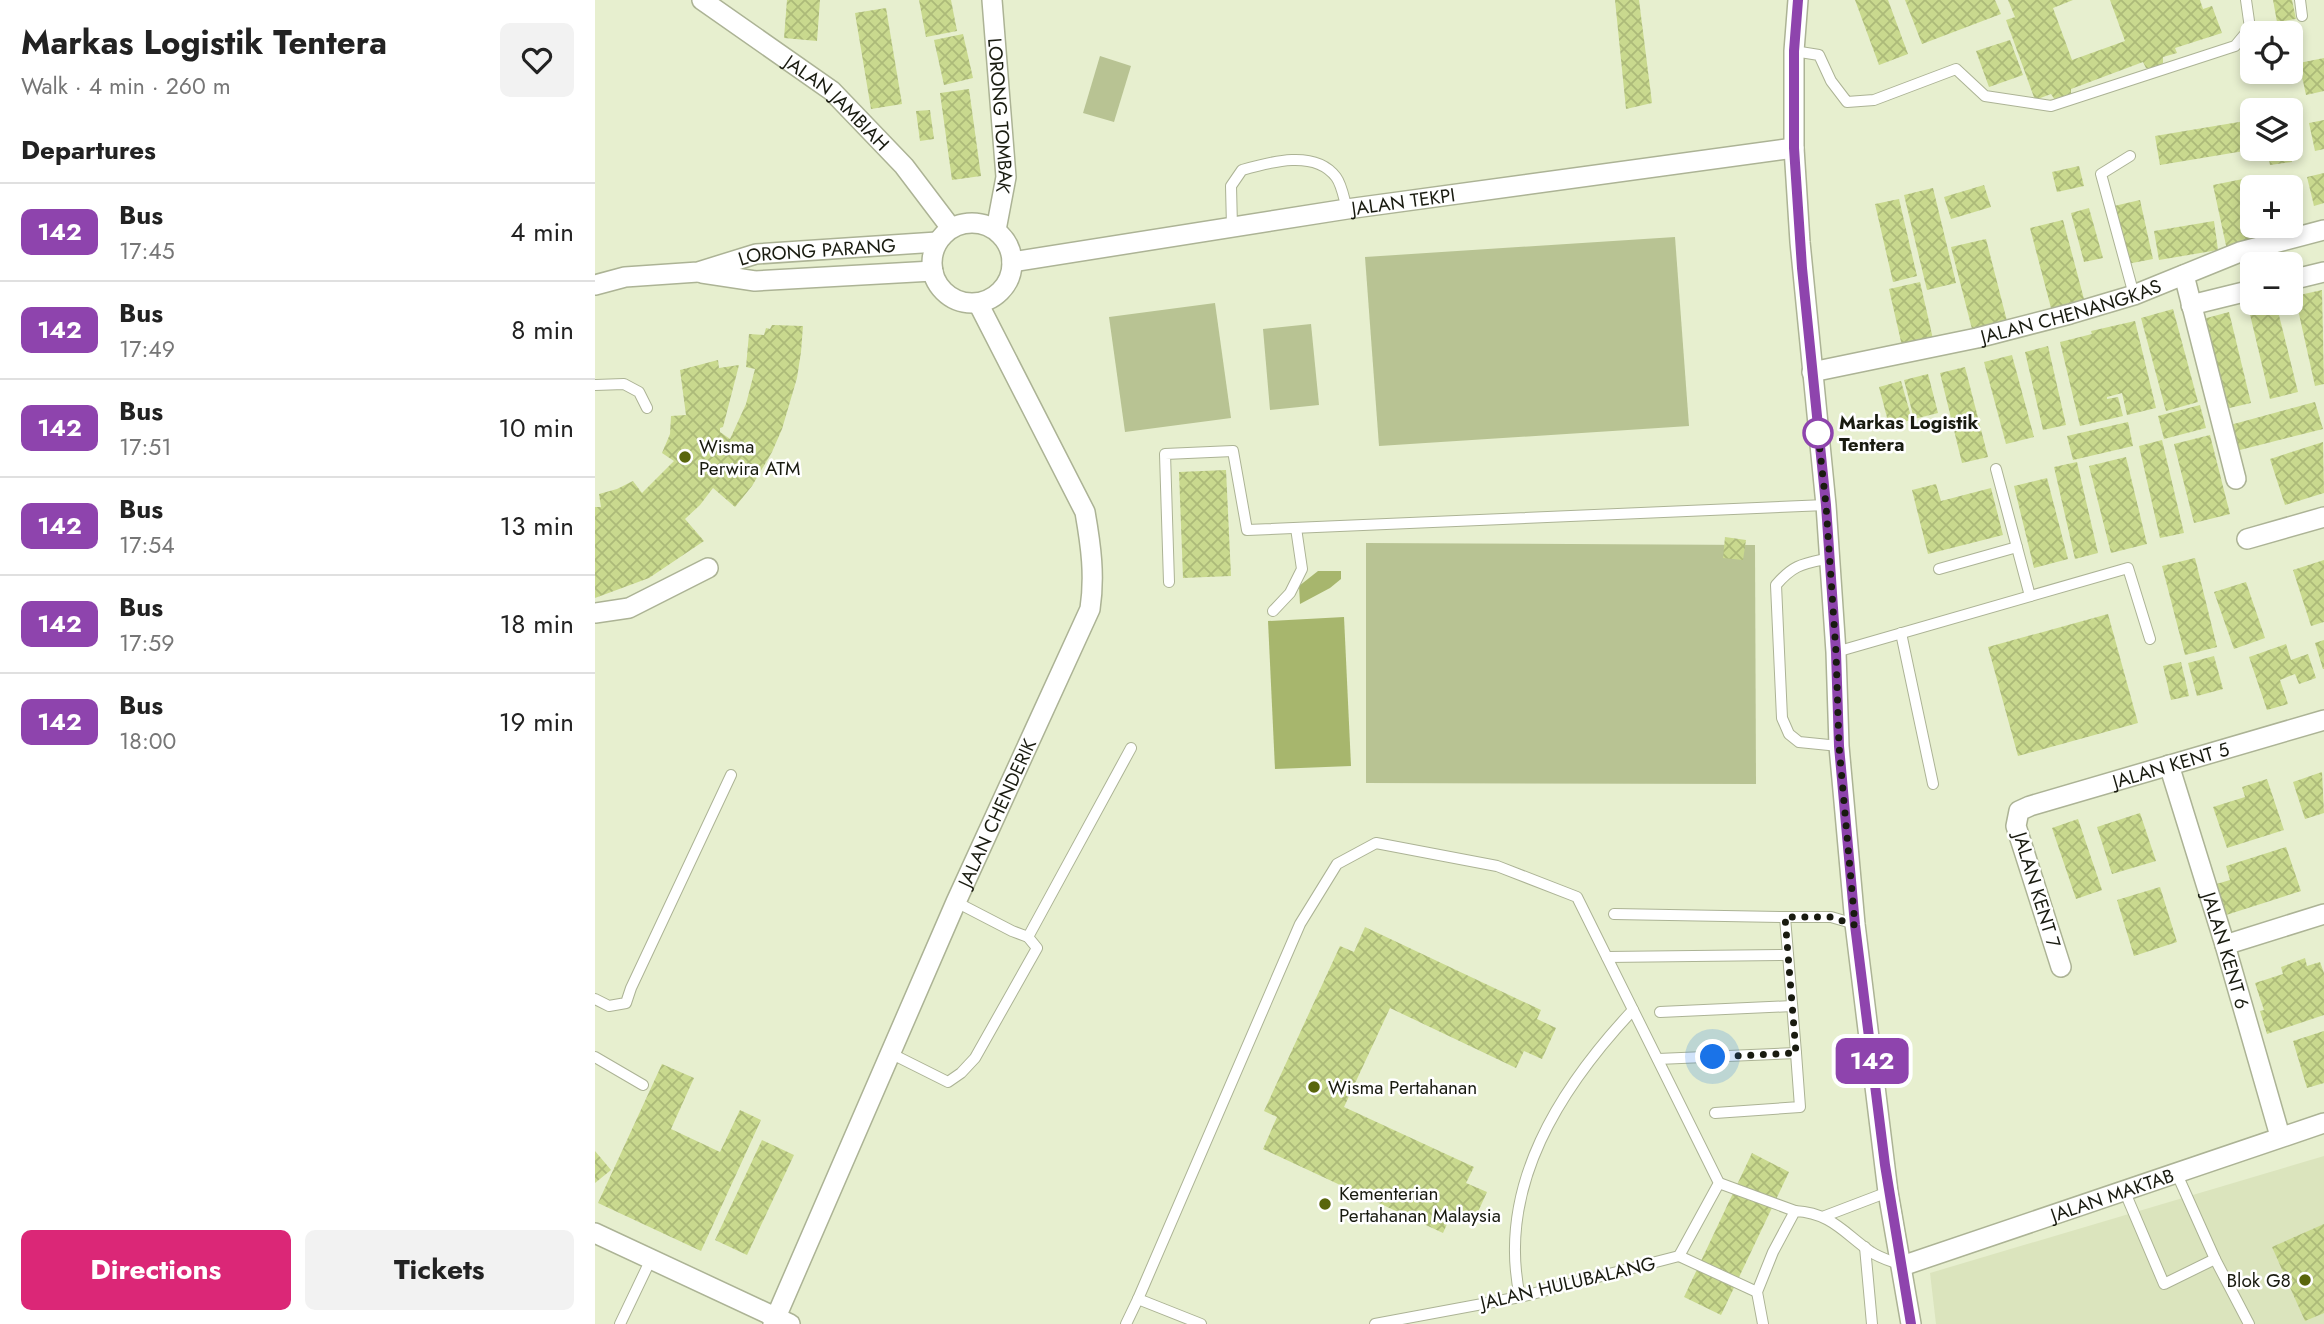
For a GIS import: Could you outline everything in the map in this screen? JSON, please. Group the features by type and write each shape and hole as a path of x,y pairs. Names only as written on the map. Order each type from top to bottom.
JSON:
{"street":[{"name":"JALAN JAMBIAH","path":"702,0 832,91 904,166 951,228"},
{"name":"LORONG TOMBAK","path":"993,0 1006,177 996,230"},
{"path":"1798,0 1794,51 1794,148 1800,243 1830,558 1839,746 1855,925 1888,1192 1911,1324"},
{"name":"JALAN TEKPI","path":"1012,262 1347,209 1794,148"},
{"path":"974,222 996,230 1010,250 1012,262 1006,284 989,300 966,303 954,299 937,283 933,271 933,251 937,242 951,228 974,222"},
{"name":"JALAN CHENANGKAS","path":"1812,372 1977,338 2134,295 2241,252 2324,230"},
{"name":"LORONG PARANG","path":"698,272 755,254 937,242"},
{"name":"LORONG PARANG","path":"595,285 625,277 698,272 755,281 933,271"},
{"path":"2303,278 2324,272"},
{"path":"2183,275 2237,478"},
{"path":"2191,305 2240,293"},
{"name":"JALAN CHENDERIK","path":"779,1322 890,1052 1090,609 1094,582 1092,549 1085,512 978,303"},
{"path":"2248,539 2324,517"},
{"path":"595,613 629,608 708,568"},
{"name":"JALAN KENT 5","path":"2019,811 2324,720"},
{"name":"JALAN KENT 6","path":"2169,765 2280,1136"},
{"name":"JALAN KENT 7","path":"2019,811 2016,826 2061,967"},
{"path":"2225,945 2324,914"},
{"name":"JALAN MAKTAB","path":"1902,1266 2324,1123"},
{"path":"595,1233 779,1322"}],"lane":[{"path":"1794,51 1819,55 1831,81 1847,102 1874,100 1956,69 1985,96 2051,106 2235,46 2250,29 2246,0"},
{"path":"2300,0 2302,16"},
{"path":"2130,156 2101,174 2134,295"},
{"path":"1232,227 1231,186 1242,170 1267,163 1306,160 1322,164 1337,178 1347,209"},
{"path":"595,385 624,384 639,392 647,408"},
{"path":"1169,582 1165,454 1233,451 1247,530 1826,505"},
{"path":"1996,469 2029,596"},
{"path":"1273,611 1290,593 1301,569 1296,528"},
{"path":"1939,569 2017,548"},
{"path":"1830,558 1789,570 1776,585 1782,718 1789,734 1799,742 1839,746"},
{"path":"1836,652 2128,568 2150,639"},
{"path":"1901,633 1933,784"},
{"path":"1028,937 1131,748"},
{"path":"595,999 609,1006 626,1003 731,775"},
{"path":"1126,1324 1300,924 1337,864 1376,843 1497,866 1577,897 1719,1184 1795,1211 1825,1216 1874,1254 1902,1266"},
{"path":"890,1052 948,1082 961,1073 975,1058 1037,948 1028,937 1012,932 956,902"},
{"path":"1614,914 1831,917 1855,925"},
{"path":"1715,1113 1800,1107 1785,917"},
{"path":"1607,957 1788,955"},
{"path":"1661,1012 1792,1006"},
{"path":"1520,1297 1515,1264 1515,1229 1528,1166 1549,1122 1568,1092 1599,1049 1633,1010"},
{"path":"1658,1059 1796,1053"},
{"path":"595,1057 643,1085"},
{"path":"2176,1172 2215,1259 2249,1324"},
{"path":"1719,1184 1679,1256 1757,1292"},
{"path":"2124,1190 2164,1284 2215,1259"},
{"path":"1825,1216 1888,1192"},
{"path":"1763,1324 1757,1292 1773,1252 1795,1211"},
{"path":"1865,1247 1872,1324"},
{"name":"JALAN HULUBALANG","path":"1375,1324 1520,1297 1679,1256"},
{"path":"620,1324 652,1259"},
{"path":"1138,1299 1202,1324"}],"shaded area":[{"path":"1100,56 1131,66 1114,122 1083,113"},
{"path":"1675,237 1689,426 1379,446 1365,257"},
{"path":"1215,303 1231,418 1125,432 1109,317"},
{"path":"1311,324 1319,405 1270,410 1263,329"},
{"path":"1366,543 1755,545 1756,784 1366,783"},
{"path":"1318,571 1341,571 1341,579 1300,604 1299,586"},
{"path":"1344,617 1351,766 1275,769 1268,621"},
{"path":"2324,1156 2324,1324 1936,1324 1930,1273"}],"building":[{"path":"787,0 820,0 817,41 784,38"},
{"path":"919,0 951,0 957,31 926,37"},
{"path":"1615,0 1639,0 1652,103 1626,109"},
{"path":"1855,0 1888,0 1908,54 1879,65"},
{"path":"1905,0 1995,0 2001,14 1922,44"},
{"path":"2008,0 2073,0 2053,8 2072,60 2125,41 2110,0 2200,0 2203,9 2212,6 2222,33 2175,48 2177,53 2163,57 2159,68 2146,68 2143,62 2071,89 2071,95 2055,100 2051,94 2035,100 2006,20 2015,17"},
{"path":"2273,0 2292,0 2296,19 2277,21"},
{"path":"886,8 902,104 871,109 855,13"},
{"path":"963,34 973,78 944,85 934,40"},
{"path":"2010,40 2023,75 1989,87 1976,51"},
{"path":"2324,58 2324,91 2306,95 2303,62"},
{"path":"969,89 981,176 952,180 940,93"},
{"path":"930,110 934,139 920,141 916,111"},
{"path":"2324,120 2324,149 2315,151 2309,123"},
{"path":"2240,122 2240,152 2160,165 2155,136"},
{"path":"2269,161 2292,161 2292,162 2270,165"},
{"path":"2079,166 2084,186 2057,192 2052,172"},
{"path":"2324,173 2324,203 2314,206 2307,177"},
{"path":"2240,180 2240,238 2256,238 2257,244 2227,250 2213,185"},
{"path":"1984,185 1991,207 1951,219 1944,197"},
{"path":"1933,188 1956,283 1927,290 1904,195"},
{"path":"1899,199 1917,276 1893,282 1875,204"},
{"path":"2140,200 2153,259 2127,264 2114,206"},
{"path":"2089,208 2103,258 2084,262 2071,213"},
{"path":"2063,220 2084,299 2051,308 2030,228"},
{"path":"2214,221 2218,250 2159,260 2154,231"},
{"path":"1986,239 2007,321 1972,329 1951,247"},
{"path":"1920,282 1933,339 1902,346 1889,289"},
{"path":"2322,290 2324,384 2315,386 2299,315 2303,315 2303,294"},
{"path":"2173,309 2198,402 2166,411 2141,318"},
{"path":"2229,312 2251,403 2225,409 2203,319"},
{"path":"2250,315 2279,315 2298,392 2270,399"},
{"path":"2135,321 2156,408 2127,415 2122,393 2107,399 2118,397 2123,416 2080,426 2060,342 2092,334 2091,331"},
{"path":"772,325 803,326 801,352 797,378 782,429 752,486 735,507 713,488 685,519 704,541 649,578 595,598 595,507 601,507 599,494 633,481 642,493 674,461 662,453 670,434 671,416 686,415 680,370 718,360 719,368 739,365 723,427 720,428 720,432 730,439 746,404 755,369 746,367 749,334 764,335 766,328 770,329"},
{"path":"2048,346 2066,425 2043,430 2025,352"},
{"path":"2012,355 2034,437 2006,444 1984,362"},
{"path":"1965,367 1988,457 1962,463 1940,373"},
{"path":"1928,374 1938,413 1914,419 1904,380"},
{"path":"1901,381 1912,420 1889,425 1879,387"},
{"path":"2315,402 2323,429 2236,451 2230,425"},
{"path":"2200,405 2206,428 2164,439 2158,416"},
{"path":"2128,422 2133,446 2073,460 2067,436"},
{"path":"2210,435 2230,514 2194,523 2174,444"},
{"path":"2162,440 2184,533 2160,538 2139,446"},
{"path":"2323,442 2324,493 2285,505 2270,459"},
{"path":"2126,457 2147,544 2111,553 2089,466"},
{"path":"2077,462 2098,553 2075,559 2054,467"},
{"path":"1226,470 1231,576 1183,578 1179,472"},
{"path":"2047,478 2068,559 2034,568 2014,486"},
{"path":"1936,484 1941,501 1991,488 2003,535 1928,554 1912,490"},
{"path":"1725,537 1746,540 1743,560 1723,558"},
{"path":"2195,558 2217,647 2185,655 2162,566"},
{"path":"2324,560 2324,622 2311,626 2293,570"},
{"path":"2246,582 2265,638 2234,649 2214,592"},
{"path":"2108,614 2138,723 2018,756 1988,647"},
{"path":"2324,640 2324,669 2323,669 2315,643"},
{"path":"2286,644 2291,660 2308,654 2316,678 2299,684 2295,674 2280,680 2288,704 2267,710 2249,657"},
{"path":"2214,656 2223,689 2197,696 2188,663"},
{"path":"2181,662 2189,696 2171,700 2163,666"},
{"path":"2322,772 2324,813 2305,819 2293,782"},
{"path":"2267,779 2284,830 2227,848 2213,807 2245,797 2242,787"},
{"path":"2140,813 2156,861 2112,874 2097,827"},
{"path":"2078,819 2102,890 2076,899 2052,828"},
{"path":"2286,847 2301,891 2223,916 2213,885 2230,880 2226,866"},
{"path":"2160,887 2177,942 2134,956 2117,900"},
{"name":"Wisma Pertahanan","path":"1365,927 1541,1010 1537,1019 1556,1028 1542,1059 1524,1051 1516,1068 1390,1008 1344,1107 1474,1167 1466,1183 1487,1192 1472,1225 1451,1215 1443,1233 1263,1149 1277,1117 1264,1111 1340,946 1354,952"},
{"path":"2305,958 2307,966 2320,962 2324,973 2324,1015 2267,1034 2260,1011 2264,1010 2255,983 2283,974 2281,967"},
{"path":"2324,1031 2324,1083 2307,1088 2293,1041"},
{"path":"662,1064 694,1078 671,1129 720,1152 740,1110 761,1120 701,1251 598,1203"},
{"path":"762,1140 794,1155 747,1255 715,1240"},
{"path":"595,1151 611,1170 595,1183"},
{"path":"1752,1153 1789,1172 1721,1315 1684,1297"},
{"name":"Blok G8","path":"2324,1224 2324,1313 2305,1321 2272,1247"}],"bus line":[{"name":"142","path":"1798,0 1794,51 1794,148 1802,268 1826,505 1839,746 1855,925 1888,1192 1911,1324"}],"place":[{"name":"Markas Logistik Tentera","path":"1818,433"},
{"name":"Wisma Perwira ATM","path":"685,457"},
{"name":"Wisma Pertahanan","path":"1314,1087"},
{"name":"Kementerian Pertahanan Malaysia","path":"1325,1204"},
{"name":"Blok G8","path":"2305,1280"}],"route":[{"path":"1713,1057 1796,1053 1785,917 1831,917 1855,925 1839,746 1826,505 1818,433"}]}
